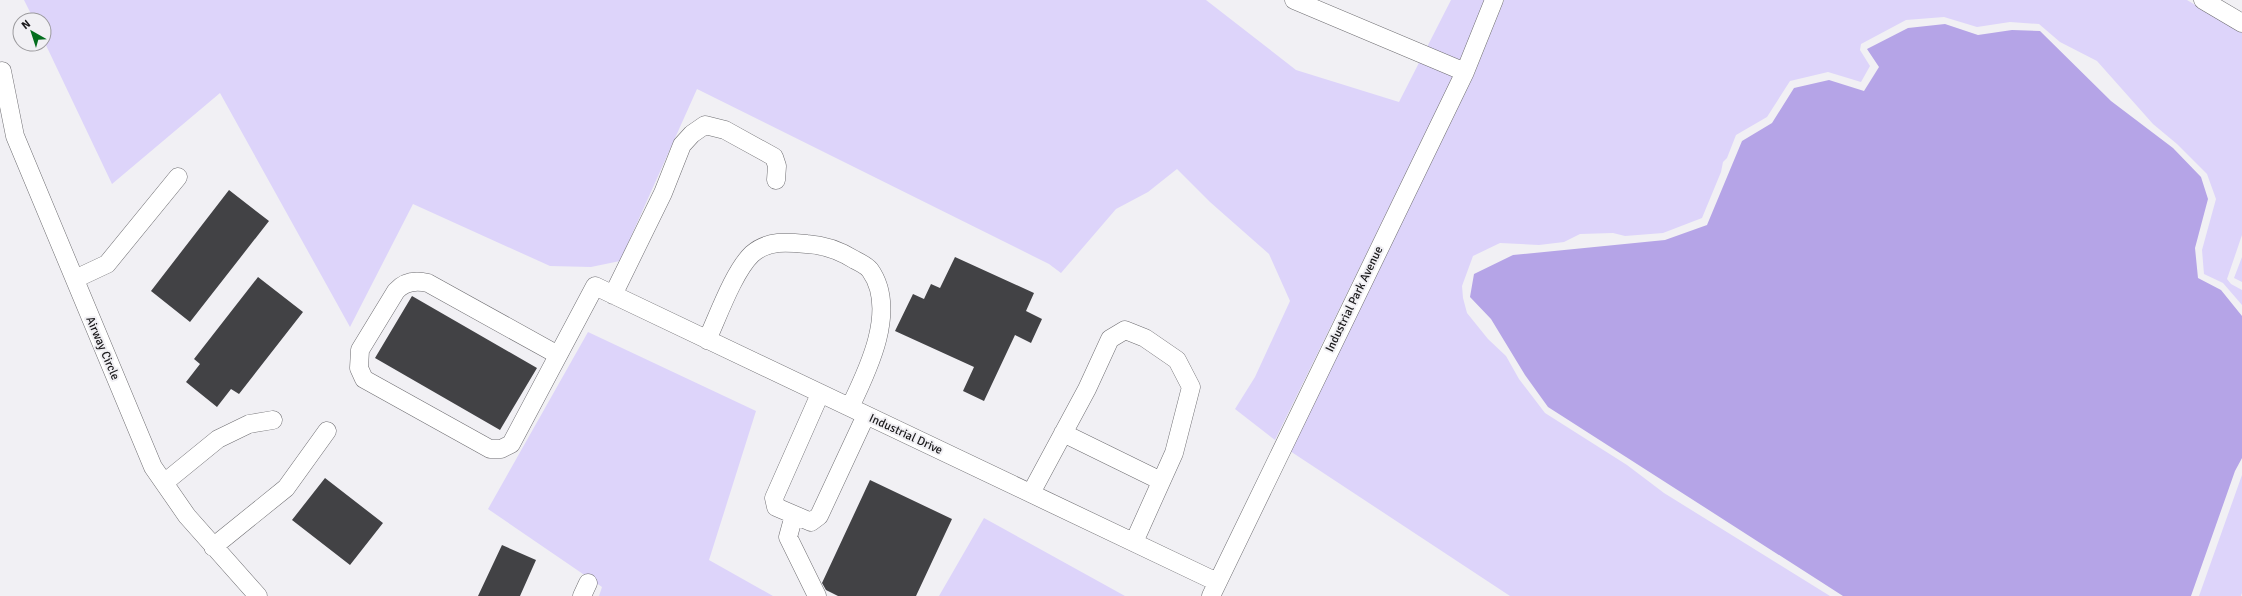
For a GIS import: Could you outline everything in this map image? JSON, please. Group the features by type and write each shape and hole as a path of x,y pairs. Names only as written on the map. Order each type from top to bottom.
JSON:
{"street":[{"path":"1294,0 1465,72"},
{"name":"Industrial Park Avenue","path":"1214,589 1465,72 1494,0"},
{"path":"2203,0 2242,23"},
{"name":"Airway Circle","path":"2,71 15,136 153,467 187,516 258,596"},
{"path":"613,295 663,193 682,145 692,134 705,125 725,130 774,157 777,166 776,180"},
{"path":"75,280 107,264 178,177"},
{"path":"707,340 740,269 751,255 761,247 782,242 822,245 841,251 869,269 878,287 881,310 879,337 868,369 850,407"},
{"path":"416,281 428,283 558,356 511,444 496,450 364,379 359,362 360,350 396,291 403,284 416,281"},
{"name":"Industrial Drive","path":"558,356 595,286 1134,542 1214,589"},
{"path":"1031,493 1087,389 1110,339 1125,330 1145,338 1177,360 1191,388 1174,453 1134,542"},
{"path":"820,394 774,498 776,507 811,522 819,516 866,415"},
{"path":"164,483 218,439 249,424 273,420"},
{"path":"214,547 286,488 327,431"},
{"path":"1063,433 1161,481"},
{"path":"794,515 788,537 817,596"}],"shaded area":[{"path":"24,0 1206,0 1296,70 1399,102 1451,0 1485,0 1458,67 1275,440 1235,409 1255,377 1290,301 1269,254 1210,202 1177,169 1148,192 1116,209 1061,273 1049,264 697,89 620,261 591,267 550,266 413,204 350,327 220,93 112,184 49,52 52,52 52,12 30,12"},
{"path":"1504,0 2187,0 2242,33 2242,235 2227,279 2231,284 2242,290 2242,305 2223,283 2204,274 2202,250 2216,199 2207,174 2177,144 2153,124 2097,61 2060,42 2039,24 2010,22 1977,27 1944,17 1906,20 1861,44 1860,50 1870,66 1861,82 1828,72 1790,81 1767,117 1736,135 1727,158 1723,162 1721,172 1702,218 1663,233 1625,236 1613,233 1580,234 1564,242 1539,245 1500,243 1473,256 1462,286 1463,298 1467,313 1488,339 1506,356 1519,379 1545,413 1627,465 1664,493 1830,596 1510,596 1290,451 1473,77"},
{"path":"1945,24 1978,35 2012,30 2040,31 2111,101 2173,148 2201,177 2208,199 2195,248 2198,278 2221,290 2242,316 2242,458 2235,471 2191,596 1843,596 1548,407 1525,375 1491,319 1470,297 1474,274 1513,255 1665,240 1707,225 1742,141 1772,123 1794,88 1829,80 1864,91 1879,67 1867,49 1908,28"},
{"path":"2242,257 2242,282 2234,278"},
{"path":"588,332 756,411 709,560 773,596 599,596 602,587 488,509"},
{"path":"2242,475 2241,596 2199,596"},
{"path":"984,518 1125,596 939,596"}],"building":[{"path":"229,190 269,221 190,322 151,291"},
{"path":"955,257 1034,293 1026,311 1042,319 1031,343 1015,335 984,401 963,391 974,367 895,331 913,294 924,299 931,284 940,288"},
{"path":"258,277 303,312 239,394 231,389 217,407 186,382 200,364 194,359"},
{"path":"412,296 537,368 500,430 375,358"},
{"path":"325,478 383,523 350,565 292,520"},
{"path":"870,480 952,519 916,596 838,596 826,590 822,583"},
{"path":"502,545 536,560 520,596 478,596"}]}
